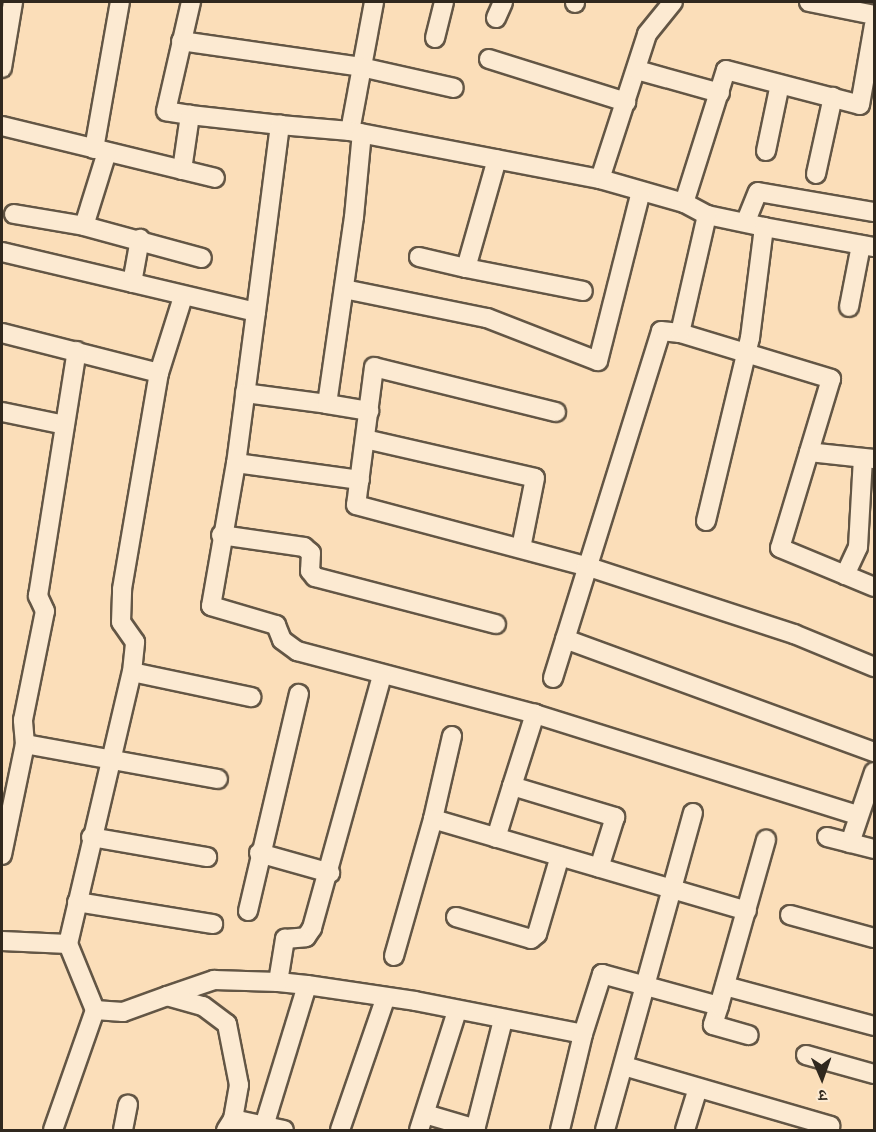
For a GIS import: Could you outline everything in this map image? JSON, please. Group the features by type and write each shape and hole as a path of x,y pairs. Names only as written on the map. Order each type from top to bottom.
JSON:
{"street":[{"path":"2,68 5,29 13,2"},
{"path":"84,226 100,150 120,2"},
{"path":"191,2 166,111 356,132 498,159 600,179 684,203 708,215 868,246 849,307"},
{"path":"327,404 344,289 360,67 374,2"},
{"path":"435,38 444,2"},
{"path":"600,179 647,34 673,2"},
{"path":"809,2 874,15"},
{"path":"684,203 726,70 860,105 873,46 874,26"},
{"path":"181,41 360,67 454,88"},
{"path":"489,59 626,102"},
{"path":"637,70 720,93"},
{"path":"766,151 780,84"},
{"path":"816,174 833,97"},
{"path":"182,170 190,115"},
{"path":"280,125 236,463 221,535 211,606 276,625 282,640 297,651 535,714 858,815"},
{"path":"2,126 215,178"},
{"path":"466,268 498,159"},
{"path":"344,289 487,318 598,361 641,191"},
{"path":"746,221 758,192 874,212"},
{"path":"14,214 84,226 140,239 202,258"},
{"path":"680,333 708,215"},
{"path":"706,521 746,355 764,226"},
{"path":"132,283 140,239"},
{"path":"2,252 183,297 256,312"},
{"path":"419,257 583,291"},
{"path":"53,1131 95,1010 68,945 91,837 132,672 135,642 121,622 120,606 159,373 183,297"},
{"path":"553,678 661,331 680,333 746,355 831,379 780,548 874,587"},
{"path":"2,333 159,373"},
{"path":"2,855 25,744 23,720 45,611 38,596 77,351"},
{"path":"556,412 374,367 356,505 586,566 794,634 874,667"},
{"path":"245,393 369,411"},
{"path":"2,412 65,425"},
{"path":"365,439 536,478 521,548"},
{"path":"808,452 869,459 858,547 845,575"},
{"path":"236,463 360,480"},
{"path":"221,535 304,547 311,553 310,571 315,577 496,624"},
{"path":"565,639 874,752"},
{"path":"132,672 251,697"},
{"path":"278,982 285,939 306,937 330,873 382,675"},
{"path":"248,911 299,694"},
{"path":"496,838 535,714"},
{"path":"394,956 433,819 452,736"},
{"path":"25,744 218,779"},
{"path":"850,843 874,772"},
{"path":"512,786 615,817 599,868"},
{"path":"605,1131 693,813"},
{"path":"433,819 747,912"},
{"path":"91,837 207,857"},
{"path":"827,837 874,849"},
{"path":"749,1035 714,1025 766,840"},
{"path":"260,854 330,873"},
{"path":"456,917 531,939 537,934 560,856"},
{"path":"77,902 213,924"},
{"path":"790,915 874,938"},
{"path":"2,941 68,945"},
{"path":"560,1131 583,1034 602,974 719,1006"},
{"path":"95,1010 123,1012 214,980 278,982 385,999 415,1001 583,1034"},
{"path":"264,1126 307,985"},
{"path":"725,986 874,1026"},
{"path":"167,996 203,1006 227,1024 239,1085 230,1125 264,1126 284,1131"},
{"path":"340,1131 385,999"},
{"path":"457,1011 422,1122 476,1130 503,1020"},
{"path":"806,1055 874,1074"},
{"path":"624,1066 830,1126 830,1131"},
{"path":"686,1131 698,1088"},
{"path":"123,1131 128,1104"}]}
